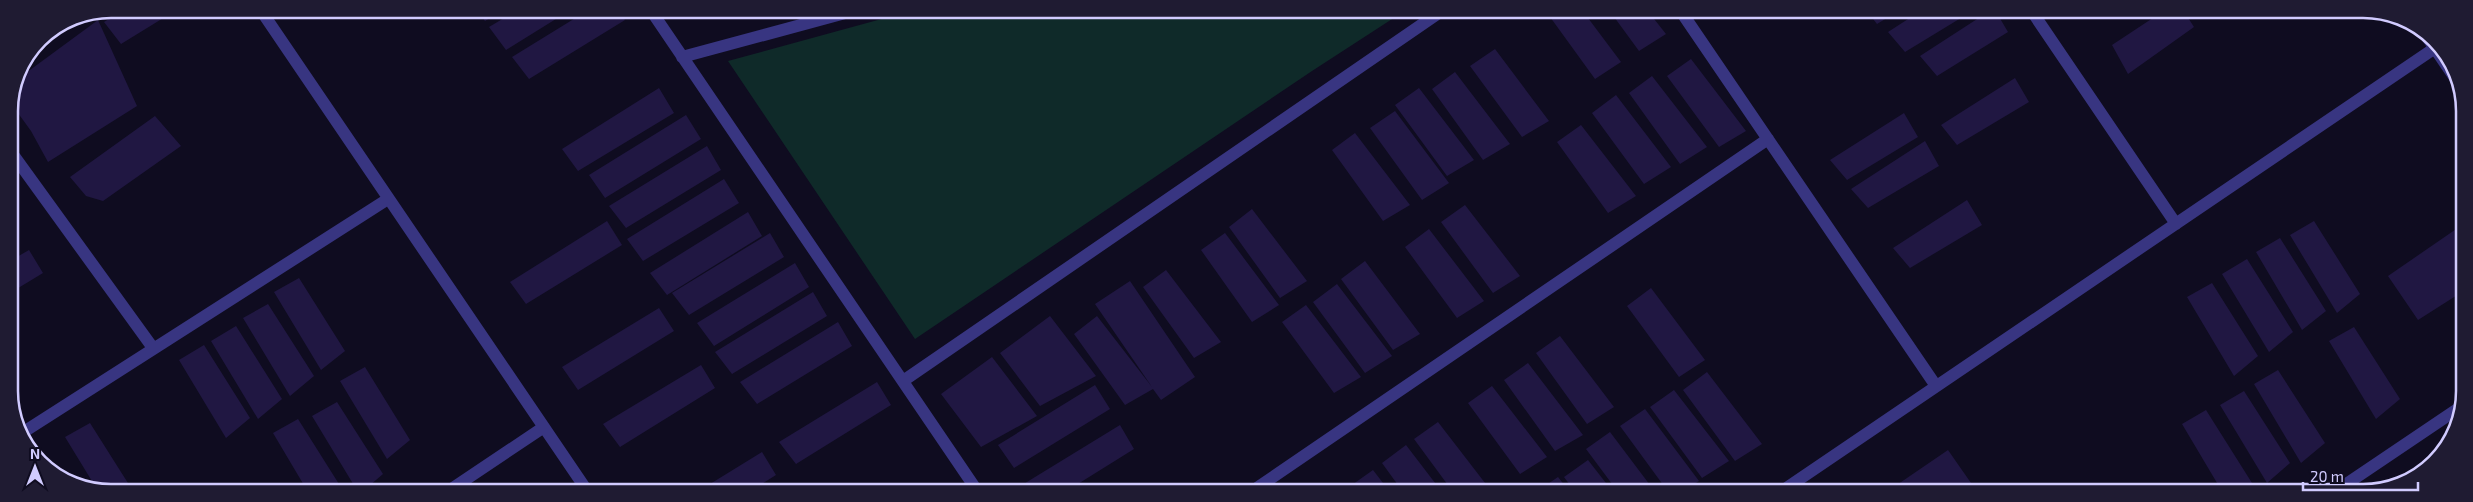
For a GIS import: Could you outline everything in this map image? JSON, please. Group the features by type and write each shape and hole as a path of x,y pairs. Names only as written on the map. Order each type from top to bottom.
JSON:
{"street":[{"path":"266,18 583,484"},
{"path":"656,18 973,484"},
{"path":"682,57 827,18"},
{"path":"903,381 1431,18"},
{"path":"1685,18 1936,386"},
{"path":"2036,18 2176,224"},
{"path":"1792,484 2432,49"},
{"path":"1263,484 1768,139"},
{"path":"18,161 153,348"},
{"path":"26,430 388,199"},
{"path":"2347,484 2453,412"},
{"path":"459,484 544,427"}],"green space":[{"path":"885,18 1394,18 915,339 728,61"}],"building":[{"path":"110,18 163,18 121,44 104,22"},
{"path":"504,18 558,18 506,50 489,27"},
{"path":"575,18 624,18 625,20 529,79 512,57"},
{"path":"1551,18 1588,18 1621,62 1595,79"},
{"path":"1615,18 1653,18 1666,34 1639,51"},
{"path":"1872,18 1887,18 1877,24"},
{"path":"1910,18 1961,18 1905,52 1888,32"},
{"path":"1979,18 2000,18 2008,32 1937,76 1920,56"},
{"path":"2153,18 2188,18 2194,27 2128,74 2112,45"},
{"path":"98,20 137,106 48,162 31,131 18,113 18,99 26,73"},
{"path":"1495,49 1549,121 1522,137 1470,66"},
{"path":"1691,59 1746,131 1719,147 1667,76"},
{"path":"1455,72 1510,144 1483,160 1432,89"},
{"path":"1652,76 1707,147 1680,164 1629,93"},
{"path":"2015,78 2029,102 1957,145 1941,125"},
{"path":"659,88 674,113 578,171 562,149"},
{"path":"1419,88 1474,160 1447,176 1395,105"},
{"path":"1616,95 1671,167 1644,184 1592,113"},
{"path":"1395,111 1449,183 1422,200 1370,128"},
{"path":"1904,113 1918,137 1847,180 1830,160"},
{"path":"686,115 701,139 605,198 589,175"},
{"path":"155,116 181,146 103,201 86,196 70,177"},
{"path":"1581,125 1636,196 1608,213 1557,142"},
{"path":"1355,133 1410,205 1383,221 1332,150"},
{"path":"1925,141 1939,166 1868,208 1851,189"},
{"path":"707,146 721,170 626,228 609,206"},
{"path":"724,179 739,203 643,261 627,239"},
{"path":"1967,200 1982,225 1910,268 1893,248"},
{"path":"1465,205 1520,276 1493,293 1441,222"},
{"path":"1252,209 1307,281 1280,298 1229,227"},
{"path":"748,212 762,236 667,295 650,273"},
{"path":"607,221 622,245 526,304 510,282"},
{"path":"2314,221 2360,294 2337,313 2290,235"},
{"path":"1429,229 1484,301 1457,318 1405,247"},
{"path":"2456,229 2456,296 2418,320 2388,276"},
{"path":"770,233 784,257 689,315 672,293"},
{"path":"1225,233 1279,305 1252,322 1201,250"},
{"path":"2280,238 2326,311 2302,330 2256,252"},
{"path":"29,250 43,273 18,288 18,256"},
{"path":"2247,259 2293,332 2269,352 2222,274"},
{"path":"1365,261 1420,334 1393,350 1341,279"},
{"path":"795,263 809,287 714,346 697,323"},
{"path":"1166,270 1221,342 1194,358 1143,287"},
{"path":"299,278 345,351 321,370 274,292"},
{"path":"1130,281 1195,377 1161,400 1153,389 1125,405 1074,334 1097,316 1152,387 1095,304"},
{"path":"2212,283 2258,356 2234,376 2187,297"},
{"path":"1337,284 1392,356 1365,373 1313,302"},
{"path":"1651,288 1705,360 1679,377 1627,306"},
{"path":"813,292 827,316 732,374 715,352"},
{"path":"268,304 314,376 290,396 243,318"},
{"path":"1306,305 1361,377 1334,393 1282,322"},
{"path":"659,308 674,331 578,390 562,367"},
{"path":"1050,316 1096,376 1040,406 1000,353"},
{"path":"838,322 852,346 757,404 740,382"},
{"path":"236,326 282,399 258,419 211,341"},
{"path":"2354,327 2400,399 2376,419 2329,341"},
{"path":"1560,336 1614,407 1587,424 1536,353"},
{"path":"204,345 250,418 226,438 179,360"},
{"path":"992,357 1037,416 981,447 941,394"},
{"path":"1528,363 1583,435 1555,451 1504,380"},
{"path":"701,365 715,388 620,447 603,424"},
{"path":"365,367 410,440 387,459 340,381"},
{"path":"2278,370 2325,443 2301,463 2254,384"},
{"path":"1707,372 1762,444 1735,461 1683,390"},
{"path":"877,382 891,405 796,464 779,442"},
{"path":"1095,385 1110,409 1014,468 998,445"},
{"path":"1492,386 1547,457 1520,474 1468,403"},
{"path":"1674,390 1729,461 1702,478 1650,407"},
{"path":"2244,391 2290,463 2267,483 2220,405"},
{"path":"337,402 383,474 371,484 353,484 312,416"},
{"path":"1645,409 1699,481 1694,484 1662,484 1620,426"},
{"path":"2206,410 2252,483 2218,484 2182,424"},
{"path":"298,419 339,484 303,484 273,433"},
{"path":"1438,422 1486,484 1447,484 1414,439"},
{"path":"90,423 129,484 93,483 65,437"},
{"path":"1120,425 1134,449 1078,484 1024,484"},
{"path":"1610,432 1649,484 1612,484 1586,449"},
{"path":"1406,445 1436,484 1397,484 1382,463"},
{"path":"1948,450 1972,484 1898,484"},
{"path":"762,452 776,475 762,484 710,484"},
{"path":"1588,460 1607,484 1569,484 1564,477"},
{"path":"1373,470 1384,484 1353,484"},
{"path":"1558,477 1564,484 1548,484"}]}
